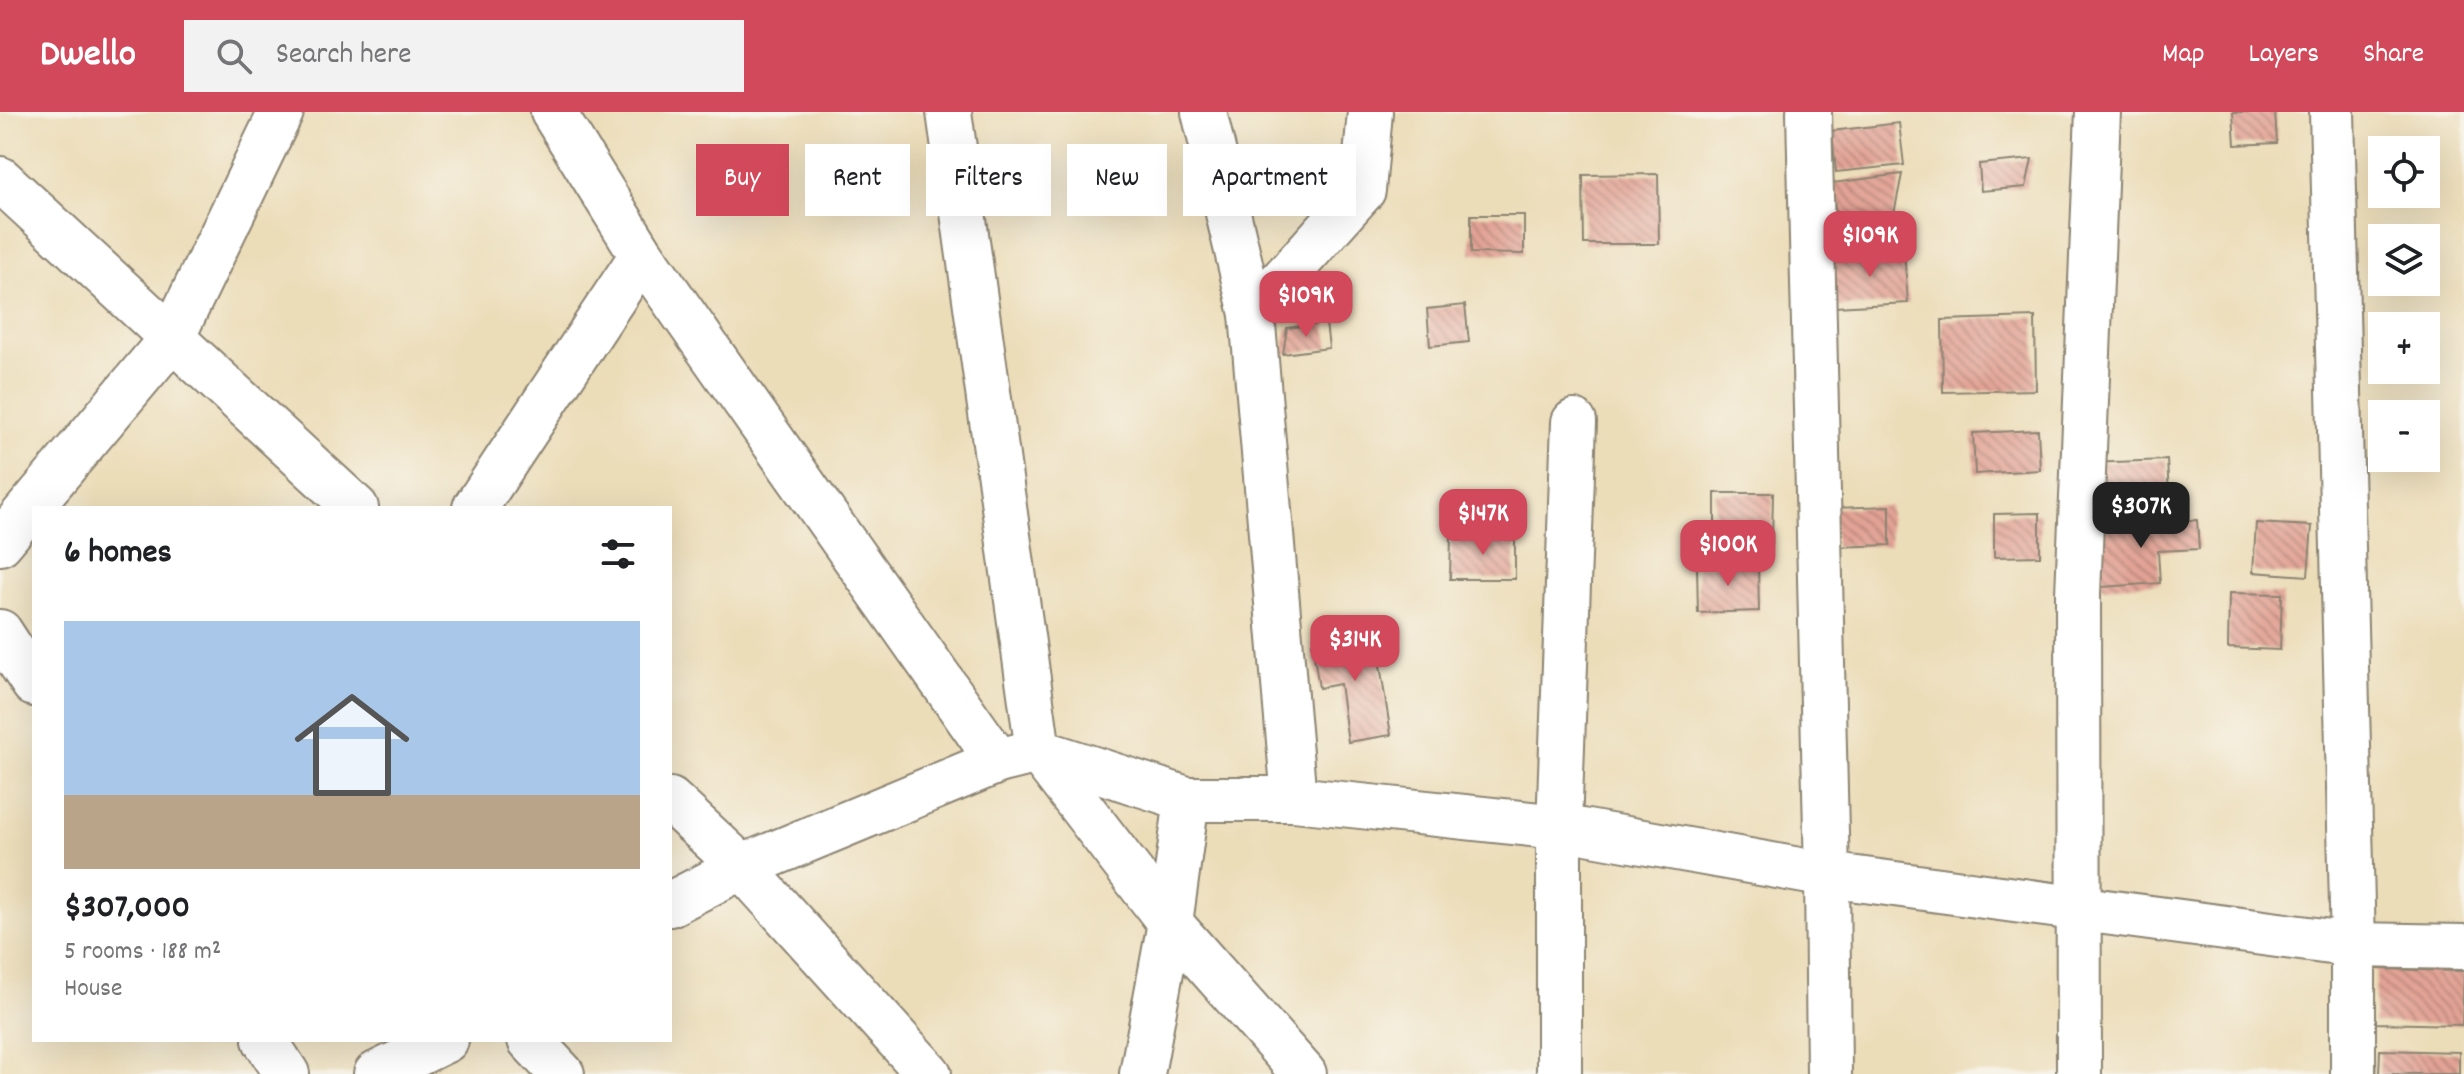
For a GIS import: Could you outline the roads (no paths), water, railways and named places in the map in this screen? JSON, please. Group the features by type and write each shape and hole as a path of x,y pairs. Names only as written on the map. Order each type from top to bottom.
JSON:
{"street":[{"path":"0,543 172,338 281,112"},
{"path":"553,112 642,255 1018,756 1304,1074"},
{"path":"949,112 1018,756"},
{"path":"1204,112 1252,314 1294,799"},
{"path":"1252,314 1363,190 1370,112"},
{"path":"1809,112 1829,1074"},
{"path":"2079,1074 2078,594 2098,112"},
{"path":"2332,112 2353,945 2353,1074"},
{"path":"0,179 354,506"},
{"path":"476,506 642,255"},
{"path":"1559,1074 1559,827 1574,422"},
{"path":"0,632 32,681"},
{"path":"672,903 742,867 1018,756 1187,799 1294,799 1559,827 1827,875 2353,945 2464,947"},
{"path":"1142,1074 1170,923 1187,799"},
{"path":"672,802 742,867 929,1074"},
{"path":"266,1042 287,1074"},
{"path":"376,1074 442,1042"},
{"path":"532,1042 562,1074"}]}
